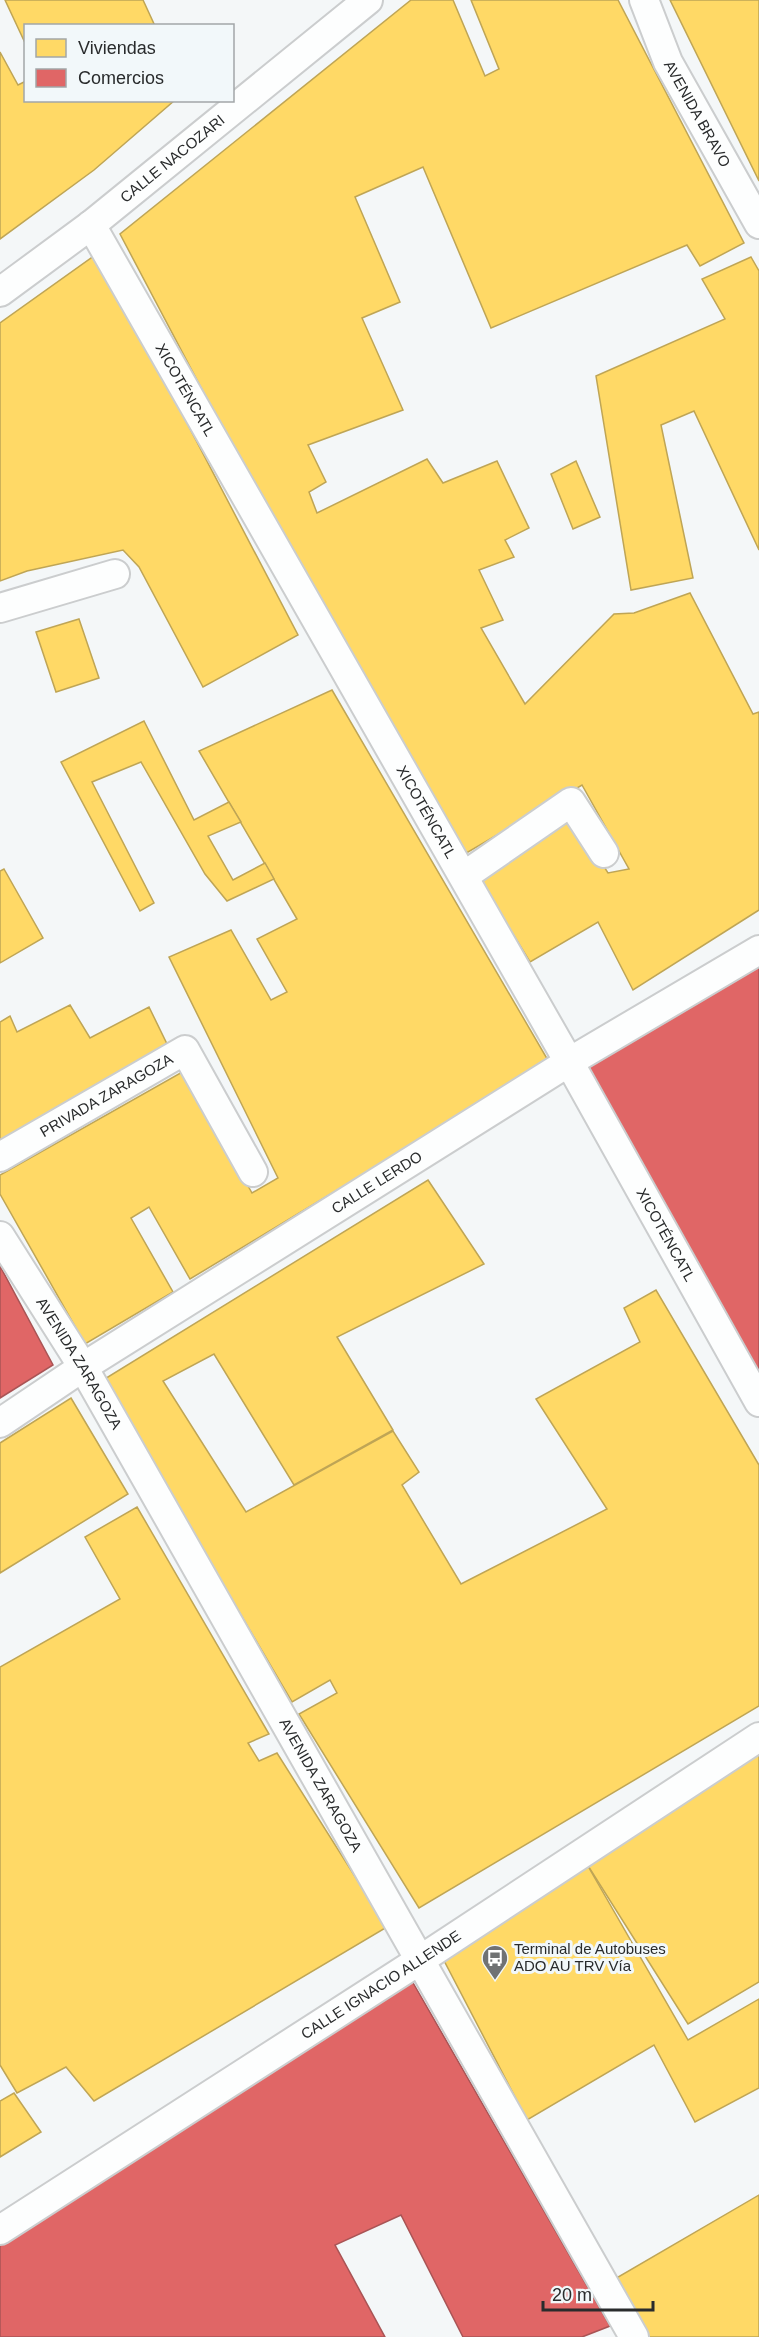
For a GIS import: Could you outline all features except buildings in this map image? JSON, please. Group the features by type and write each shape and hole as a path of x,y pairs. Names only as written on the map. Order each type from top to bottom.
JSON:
{"street":[{"name":"CALLE NACOZARI","path":"0,292 91,225 368,0"},
{"name":"AVENIDA BRAVO","path":"644,0 668,62 759,224"},
{"name":"XICOTÉNCATL","path":"91,225 464,876 759,1402"},
{"path":"0,609 114,574"},
{"path":"464,876 571,802 604,853"},
{"name":"CALLE LERDO","path":"0,1423 84,1367 569,1062 759,950"},
{"name":"PRIVADA ZARAGOZA","path":"0,1157 185,1050 253,1172"},
{"name":"AVENIDA ZARAGOZA","path":"0,1236 84,1367 634,2337"},
{"name":"CALLE IGNACIO ALLENDE","path":"0,2230 759,1737"}],"place":[{"name":"Terminal de Autobuses ADO AU TRV Vía","path":"495,1981"}]}
